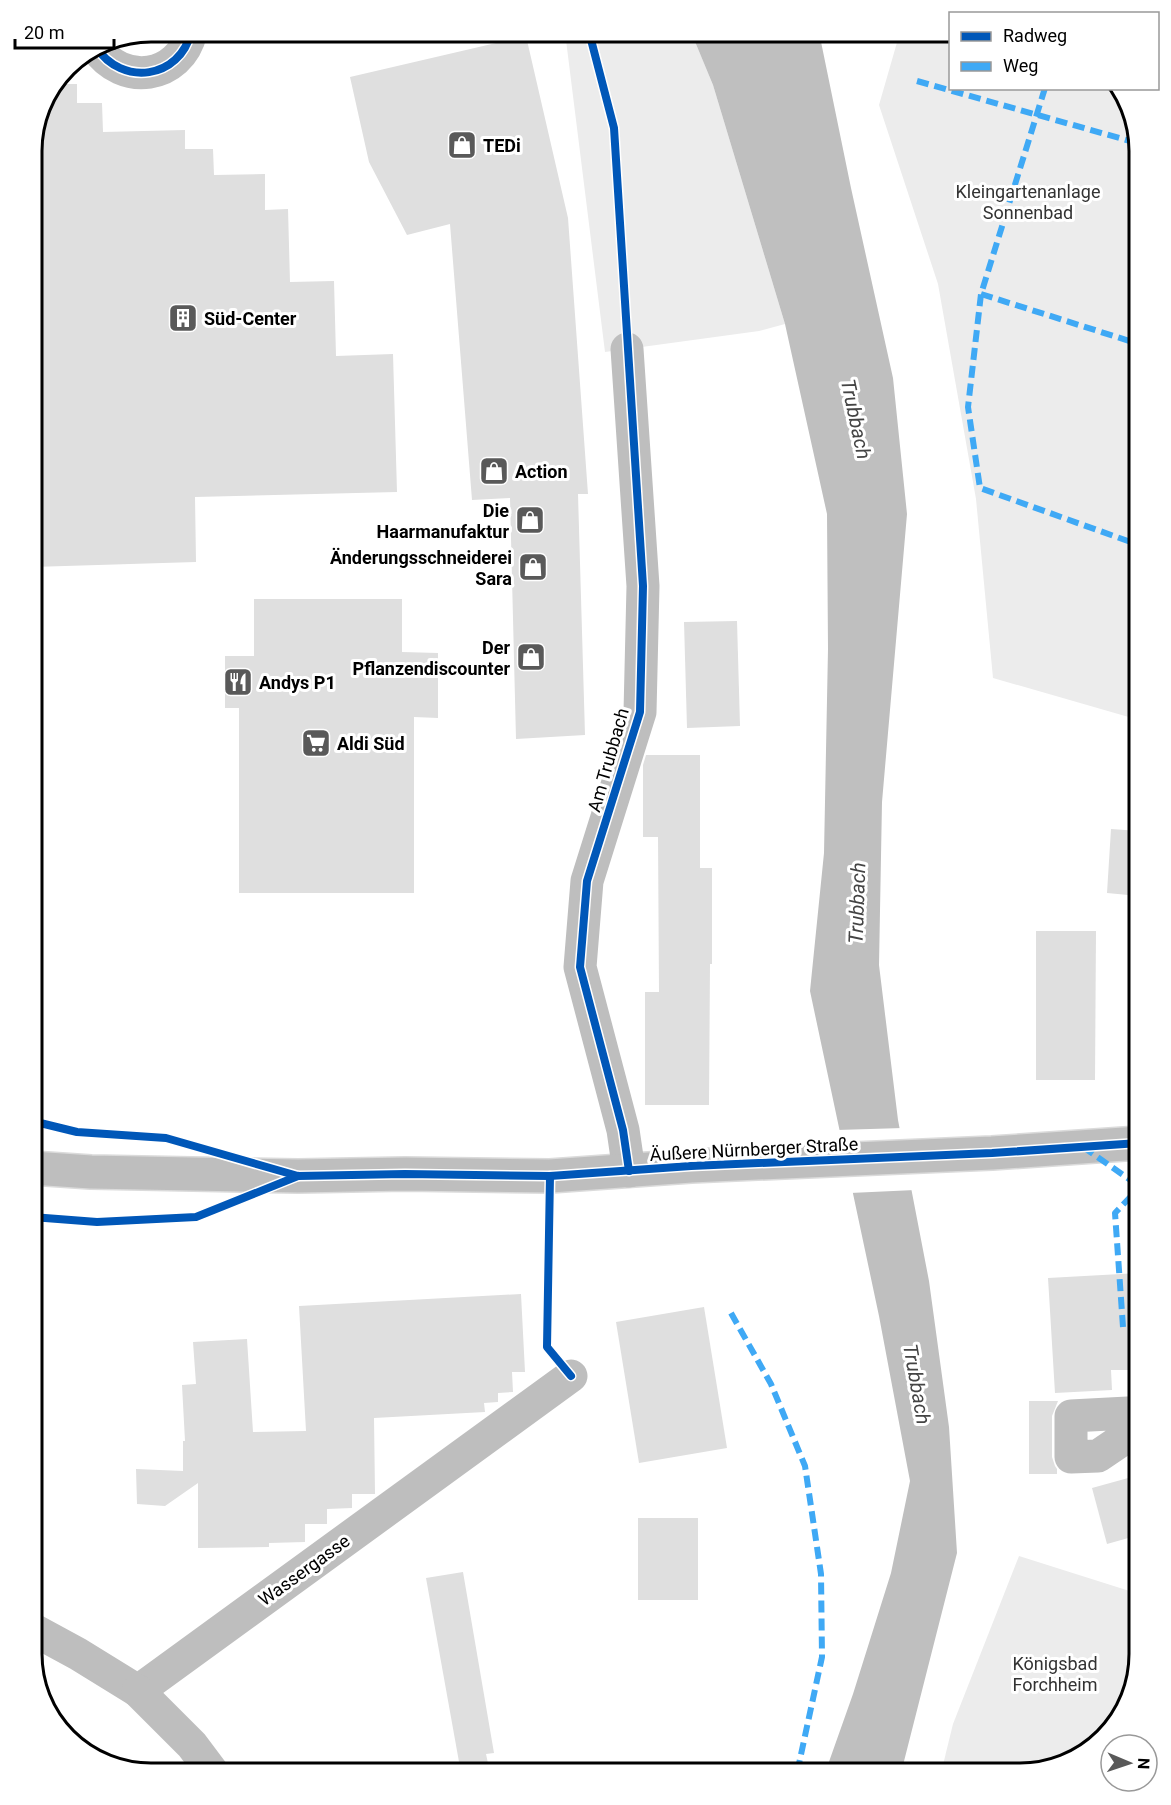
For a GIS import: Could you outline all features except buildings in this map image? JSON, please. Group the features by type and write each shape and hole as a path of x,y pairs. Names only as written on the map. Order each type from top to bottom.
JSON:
{"street":[{"path":"101,54 115,66 130,72 146,73 162,69 176,60 189,42"},
{"name":"Am Trubbach","path":"627,349 643,586 640,712 587,881 580,967 623,1130 629,1171"},
{"name":"Äußere Nürnberger Straße","path":"42,1169 91,1172 298,1176 405,1173 550,1176 691,1166 992,1153 1129,1144"},
{"name":"Wassergasse","path":"138,1690 570,1376"},
{"path":"42,1634 138,1690 188,1759"}],"green space":[{"path":"566,42 695,42 713,85 785,324 759,331 605,352"},
{"name":"Kleingartenanlage Sonnenbad","path":"897,42 949,42 949,90 1110,90 1121,109 1129,151 1129,717 993,678 976,499 938,284 879,105"},
{"name":"Königsbad Forchheim","path":"1019,1556 1129,1591 1129,1654 1125,1682 1114,1709 1097,1731 1086,1741 1062,1755 1034,1762 943,1763 953,1724"}],"water":[{"name":"Trubbach","path":"695,42 821,42 893,378 907,514 882,802 879,965 898,1120 929,1281 949,1427 957,1553 904,1763 829,1763 891,1573 910,1481 879,1316 810,991 824,853 828,649 827,514 785,324 713,85"}],"pier":[{"path":"903,1128 915,1190 850,1193 837,1130"}],"marked path":[{"path":"917,81 1128,141"},
{"path":"1044,90 981,294 968,407 980,488 1129,541"},
{"path":"981,294 1129,341"},
{"path":"1083,1147 1129,1179"},
{"path":"1123,1327 1115,1213 1129,1198"},
{"path":"731,1313 771,1384 805,1466 821,1574 822,1657 799,1763"}],"cycle path":[{"path":"102,54 120,68 135,72 149,72 163,68 175,60 187,42"},
{"path":"592,42 614,128 643,586 640,712 587,881 580,967 623,1130 629,1171"},
{"path":"42,1123 77,1132 166,1138 298,1176 405,1174 550,1176 691,1166 992,1153 1129,1144"},
{"path":"42,1218 97,1222 196,1217 298,1176"},
{"path":"550,1176 547,1347 571,1376"}],"place":[{"name":"TEDi","path":"462,145"},
{"name":"Süd-Center","path":"183,318"},
{"name":"Action","path":"494,471"},
{"name":"Die Haarmanufaktur","path":"530,520"},
{"name":"Änderungsschneiderei Sara","path":"533,567"},
{"name":"Der Pflanzendiscounter","path":"531,657"},
{"name":"Andys P1","path":"238,682"},
{"name":"Aldi Süd","path":"316,743"}]}
